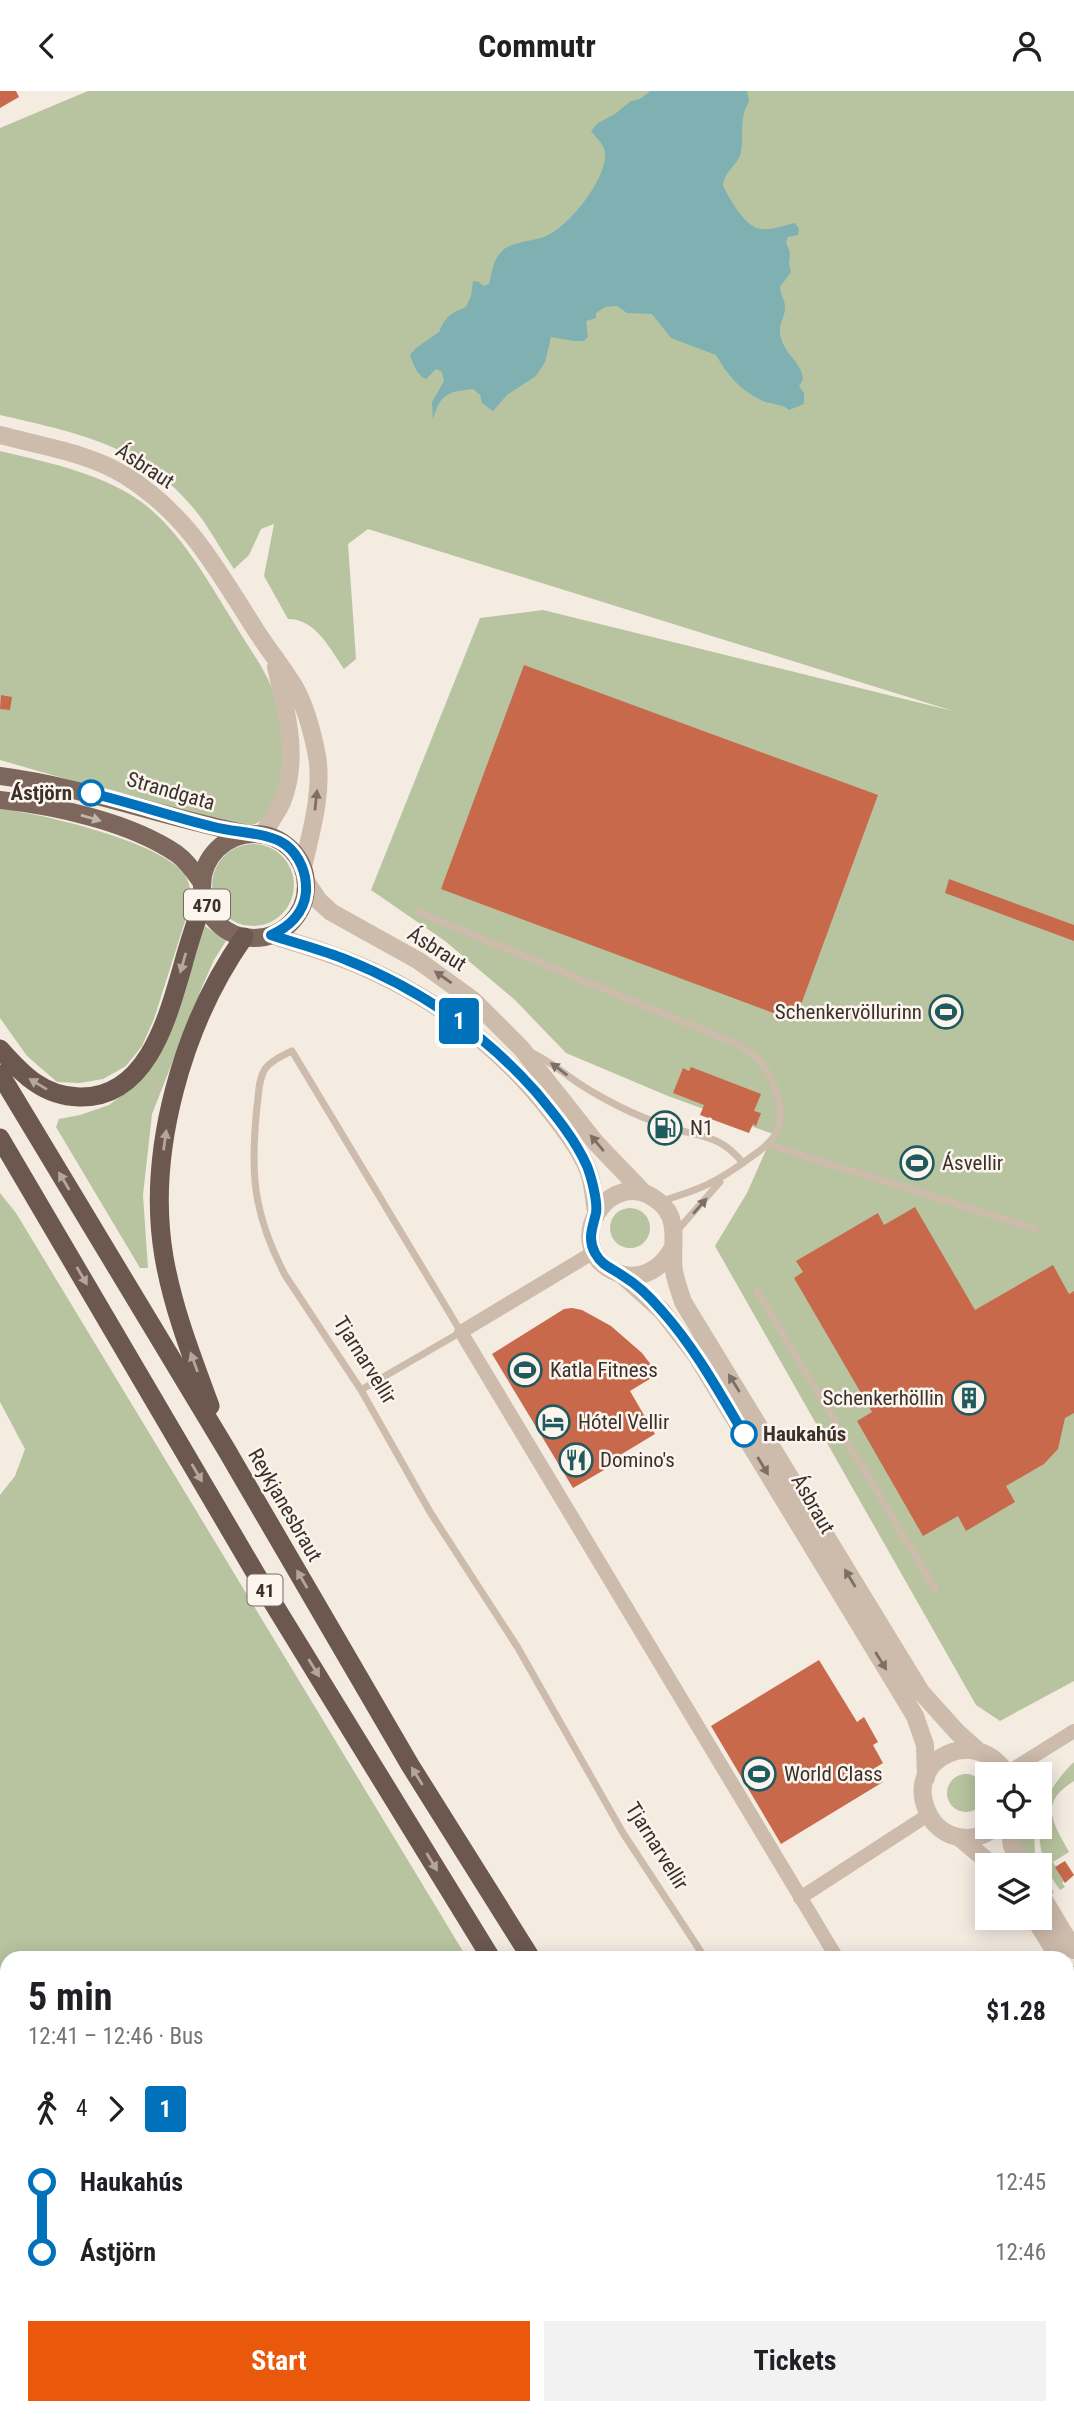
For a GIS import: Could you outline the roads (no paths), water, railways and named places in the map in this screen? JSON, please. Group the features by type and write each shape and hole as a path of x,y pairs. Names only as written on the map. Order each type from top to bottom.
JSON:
{"highway":[{"path":"0,1049 29,1079 57,1094 88,1097 118,1086 146,1060 159,1038 203,891"},
{"path":"226,1449 183,1331 169,1280 161,1231 160,1180 167,1121 193,1037 220,975 244,937"},
{"name":"Reykjanesbraut","path":"0,1074 226,1449 410,1765 527,1951"},
{"name":"41","path":"0,1138 270,1598 487,1951"},
{"path":"0,1166 48,1217"}],"main road":[{"name":"Strandgata","path":"0,776 58,785 191,822 255,834"},
{"name":"470","path":"0,800 61,810 145,837 188,863 203,891 210,913 220,925 233,934 244,937 260,938 271,935"},
{"path":"255,834 275,838 287,845 296,855 305,875 306,896 301,909 294,921 271,935"},
{"name":"470","path":"203,891 208,863 221,846 234,838 255,834"}],"street":[{"name":"Ásbraut","path":"0,435 95,461 123,475 152,494 197,539 295,687 317,758 317,792 305,875 319,901 331,912 419,961 473,1000 521,1048 596,1143 644,1193"},
{"name":"Ásbraut","path":"255,834 281,803 288,783 289,724 272,656"},
{"path":"271,935 342,958 404,987 451,1016 499,1053 544,1102 579,1151 591,1179 596,1212 591,1226 591,1239 594,1252 601,1262 622,1275 642,1275 667,1258 673,1241 671,1216 660,1202 644,1193 627,1192 614,1196 596,1212"},
{"name":"Ásbraut","path":"673,1241 674,1271 683,1302 920,1692 977,1750 989,1755 996,1762"},
{"path":"461,1332 594,1252"},
{"name":"Ásbraut","path":"622,1275 662,1311 711,1377 915,1716 925,1745 926,1778 923,1790 928,1815"},
{"name":"Tjarnarvellir","path":"461,1332 833,1951"},
{"path":"1026,1762 1074,1731"},
{"path":"926,1778 934,1764 946,1754 961,1749 977,1750"},
{"path":"800,1898 928,1815 936,1826 947,1833 975,1838"},
{"path":"960,1837 978,1853"},
{"path":"1052,1913 1074,1950"},
{"path":"1042,1930 1055,1951"}],"lane":[{"path":"418,912 739,1045 764,1063 781,1107 776,1134 767,1145 724,1177 701,1189 660,1202"},
{"path":"521,1048 551,1062 579,1084 639,1115 682,1131 707,1135 732,1150 743,1163"},
{"name":"Tjarnarvellir","path":"461,1332 292,1051 273,1061 264,1071 259,1084 255,1154 256,1202 266,1235 285,1275 361,1390 430,1512 518,1648 617,1823 700,1951"},
{"path":"767,1145 1036,1229"},
{"path":"673,1241 724,1177"},
{"path":"757,1291 935,1590"},
{"path":"361,1390 461,1332"}],"water":[{"path":"650,91 747,91 749,102 743,119 741,152 723,186 750,224 770,229 795,223 799,229 798,235 788,237 786,242 790,253 791,272 780,287 785,306 780,336 802,374 803,380 799,386 804,393 804,404 789,410 755,397 736,382 716,355 671,338 652,314 627,313 617,306 605,307 596,313 596,318 586,321 588,337 584,341 551,337 545,362 536,376 507,395 493,411 482,403 480,395 473,389 464,390 446,395 433,420 432,402 444,381 442,372 436,369 426,379 416,369 410,355 439,332 449,316 466,307 473,281 483,286 489,284 495,262 503,250 554,232 574,213 593,189 604,164 603,146 591,131 598,123"}],"place":[{"name":"Ástjörn","path":"91,793"},
{"name":"Schenkervöllurinn","path":"946,1012"},
{"name":"N1","path":"665,1128"},
{"name":"Ásvellir","path":"917,1163"},
{"name":"Katla Fitness","path":"525,1370"},
{"name":"Schenkerhöllin","path":"969,1398"},
{"name":"Hótel Vellir","path":"553,1422"},
{"name":"Haukahús","path":"744,1434"},
{"name":"Domino's","path":"576,1460"},
{"name":"World Class","path":"759,1774"}]}
